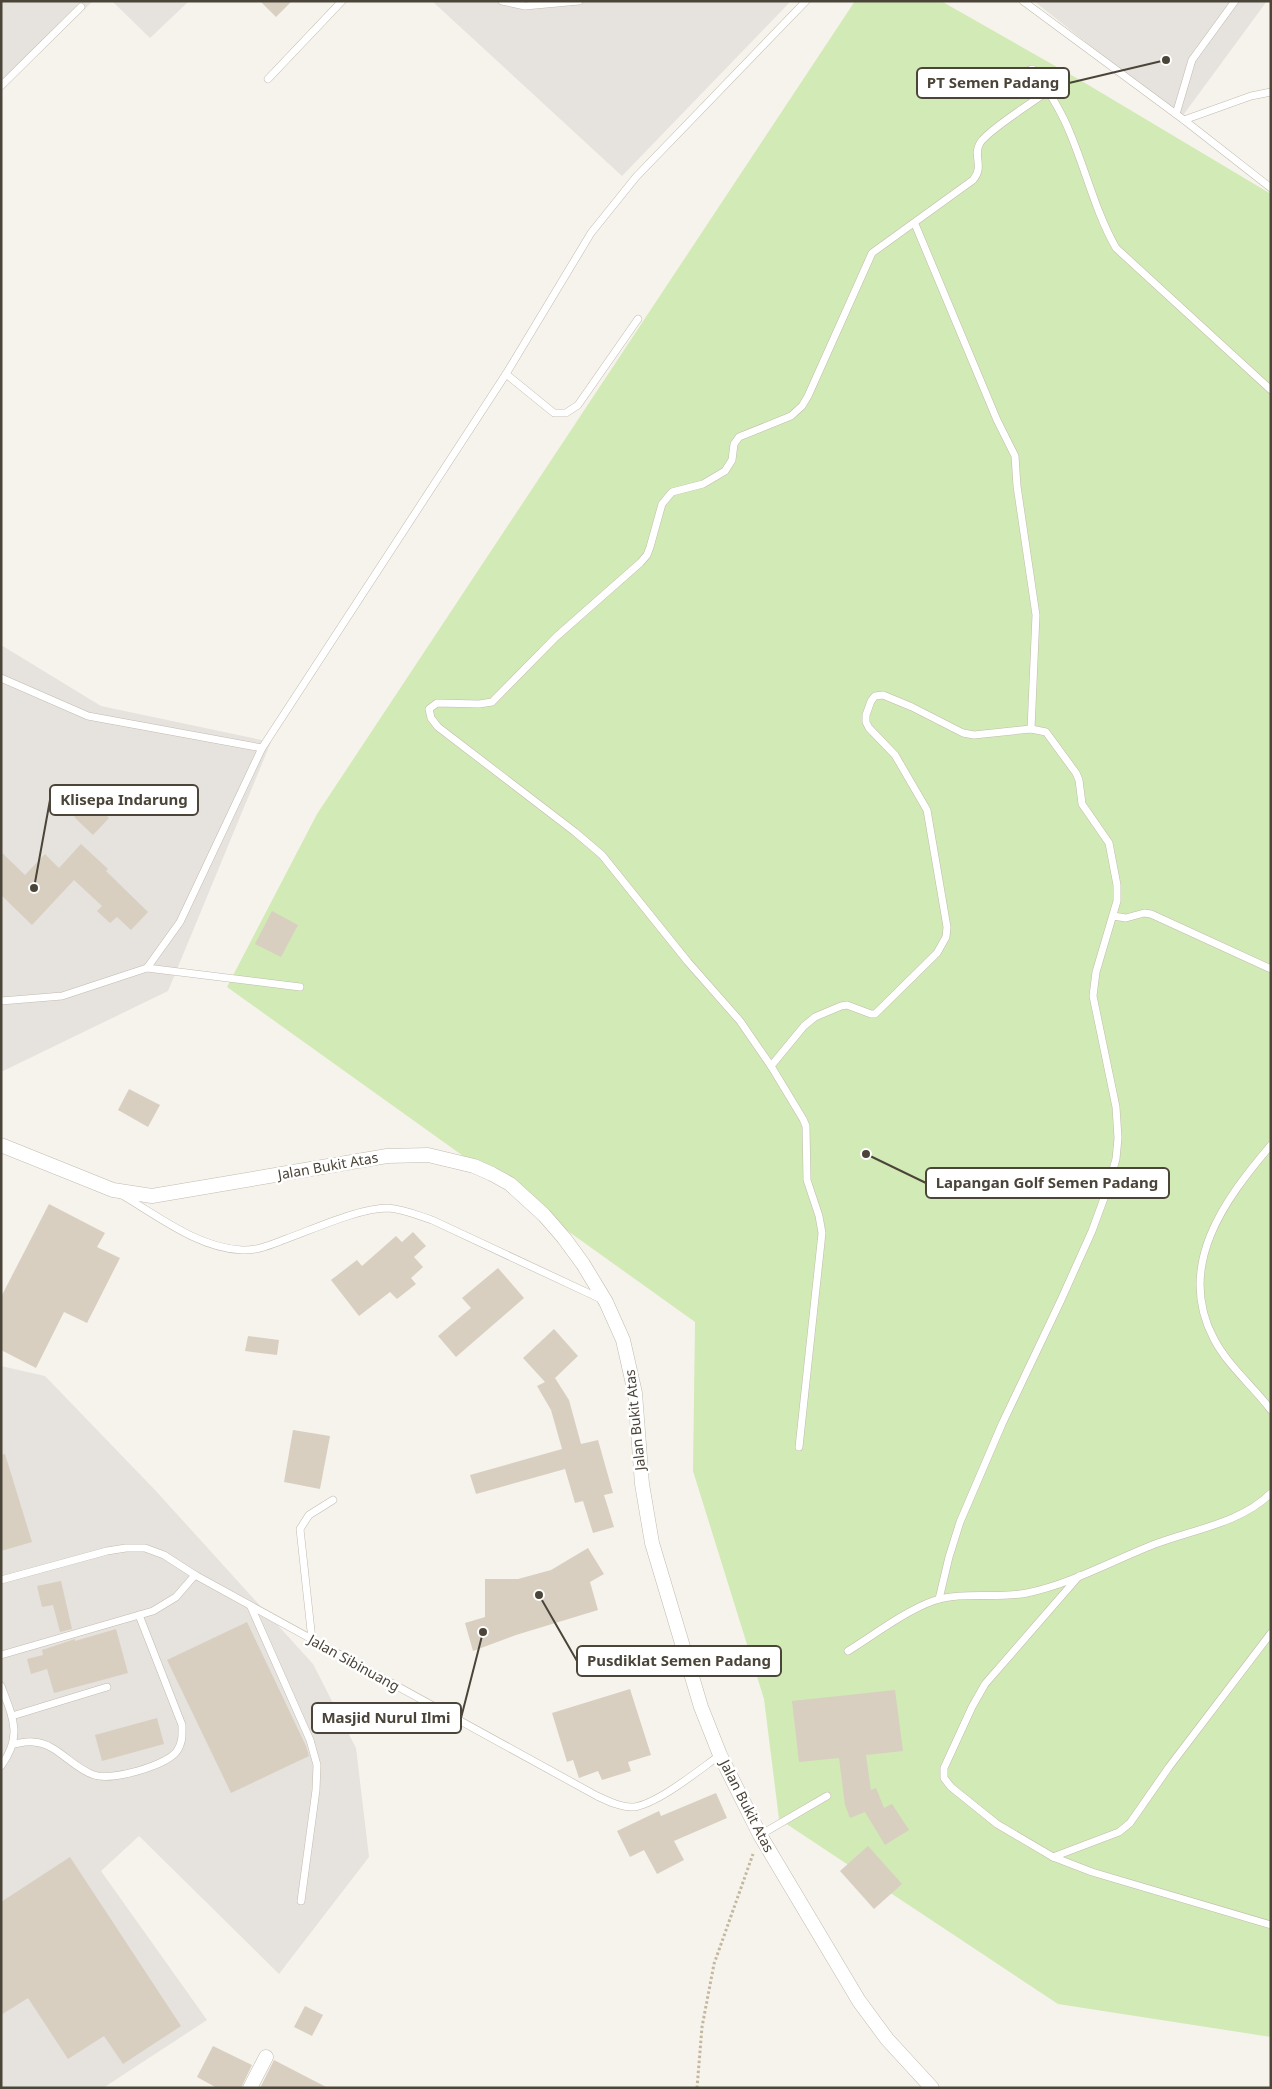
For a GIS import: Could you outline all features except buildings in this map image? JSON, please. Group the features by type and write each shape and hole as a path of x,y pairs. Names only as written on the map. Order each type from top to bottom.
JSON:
{"street":[{"name":"Jalan Bukit Atas","path":"1,1145 113,1190 152,1196 387,1156 428,1155 448,1158 474,1166 510,1184 527,1198 564,1238 606,1302 623,1340 633,1384 643,1492 652,1543 702,1707 720,1755 760,1834 859,2000 887,2039 932,2088"},
{"path":"250,2088 266,2057"}],"lane":[{"path":"268,78 342,1"},
{"path":"502,1 525,6 579,1"},
{"path":"147,968 180,922 262,748 506,374 591,233 609,208 636,177 806,1"},
{"path":"1024,1 1184,120 1271,188"},
{"path":"1176,114 1192,60 1235,1"},
{"path":"1,86 81,7"},
{"path":"979,93 1032,70 1049,90 1070,132 1108,232 1116,248 1271,390"},
{"path":"799,1447 822,1233 820,1216 807,1180 806,1126 771,1066 740,1021 688,962 602,855 575,832 438,727 430,718 429,709 437,703 486,704 498,697 556,637 644,559 650,547 662,504 666,497 678,490 695,487 712,480 729,466 736,440 797,412 808,396 850,304 868,259 877,248 914,224 976,176 979,166 977,149 984,138 1049,90"},
{"path":"1184,120 1251,96 1271,92"},
{"path":"914,224 997,420 1015,456 1017,486 1036,615 1031,728"},
{"path":"506,374 554,414 566,413 578,405 638,319"},
{"path":"1,678 88,716 262,748"},
{"path":"771,1066 804,1026 815,1017 847,1005 875,1014 937,953 946,937 947,927 927,810 895,755 869,728 866,722 866,715 875,696 883,696 912,707 964,733 974,735 1031,728 1041,730 1050,736 1076,773 1079,780 1082,804 1109,843 1118,893 1096,972 1093,996 1116,1107 1118,1138 1116,1160 1092,1231 1002,1424 960,1522 939,1599"},
{"path":"1113,916 1126,918 1144,913 1151,914 1271,969"},
{"path":"1,1001 62,996 147,968 300,987"},
{"path":"1271,1144 1241,1183 1211,1233 1200,1271 1199,1290 1202,1307 1214,1339 1223,1354 1271,1410"},
{"path":"113,1190 193,1236 214,1245 244,1250 264,1247 363,1212 387,1208 408,1211 432,1220 606,1302"},
{"path":"848,1651 914,1610 939,1599 1027,1593 1079,1576 1149,1546 1241,1514 1257,1505 1271,1493"},
{"path":"312,1640 300,1529 309,1515 333,1500"},
{"name":"Jalan Sibinuang","path":"1,1580 107,1551 126,1548 144,1548 164,1555 195,1575 456,1720 597,1796 616,1804 633,1807 650,1802 720,1755"},
{"path":"1,1655 139,1615 166,1605 176,1597 195,1575"},
{"path":"1079,1576 985,1684 972,1707 943,1774 944,1778 951,1788 997,1824 1053,1857 1092,1872 1271,1925"},
{"path":"250,1606 310,1740 317,1765 316,1790 301,1901"},
{"path":"14,1744 42,1743 83,1771 107,1778 122,1776 165,1760 176,1752 182,1737 182,1725 139,1615"},
{"path":"1053,1857 1119,1832 1130,1823 1169,1767 1271,1634"},
{"path":"1,1686 15,1730 14,1744 1,1766"},
{"path":"12,1716 107,1687"},
{"path":"760,1834 826,1796"}],"path":[{"path":"697,2088 702,2027 714,1964 760,1834"}],"shaded area":[{"path":"1,1 93,1 1,90"},
{"path":"112,1 189,1 150,38"},
{"path":"432,1 791,1 622,176"},
{"path":"1034,1 1267,1 1181,118"},
{"path":"1,645 101,706 271,742 168,991 1,1072"},
{"path":"1,1366 45,1376 155,1490 313,1664 356,1748 369,1857 279,1974 139,1836 101,1871 207,2020 103,2088 1,2088"}],"green space":[{"path":"855,1 941,1 1080,80 1271,194 1271,2037 1058,2004 779,1819 764,1699 693,1471 695,1322 227,987 317,814"}],"place":[{"name":"PT Semen Padang","path":"1166,60"},
{"name":"Klisepa Indarung","path":"34,888"},
{"name":"Lapangan Golf Semen Padang","path":"866,1154"},
{"name":"Pusdiklat Semen Padang","path":"539,1595"},
{"name":"Masjid Nurul Ilmi","path":"483,1632"}]}
